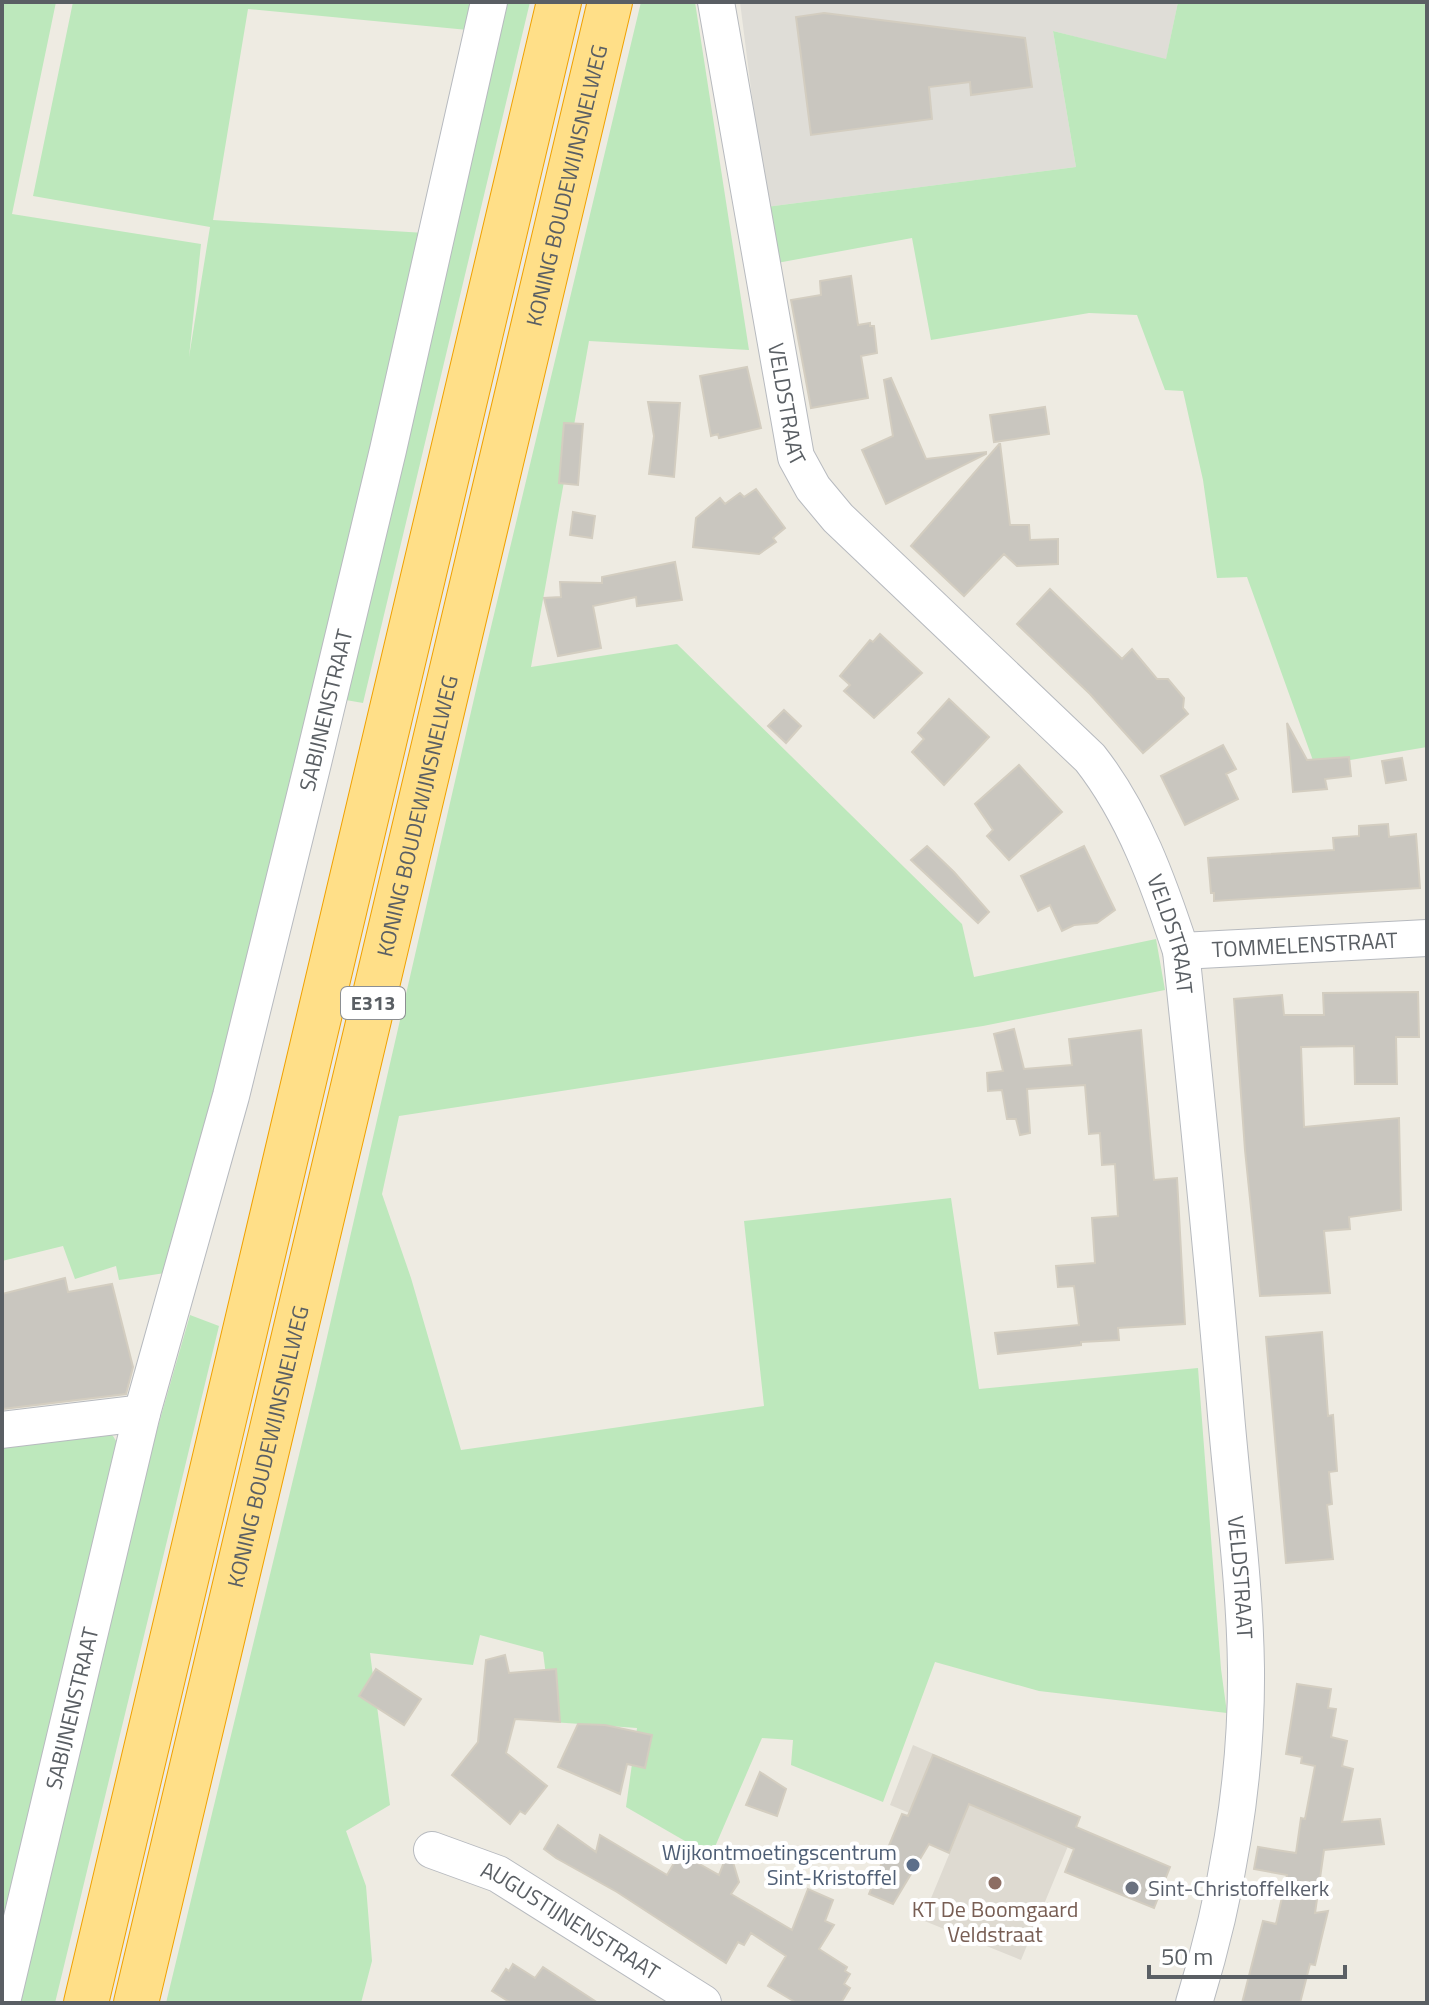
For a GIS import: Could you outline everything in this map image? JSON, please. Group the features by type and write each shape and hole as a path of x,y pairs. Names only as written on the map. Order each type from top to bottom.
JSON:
{"highway":[{"name":"E313","path":"86,2003 559,2"},
{"name":"KONING BOUDEWIJNSNELWEG","path":"136,2003 610,2"}],"street":[{"name":"SABIJNENSTRAAT","path":"2,2002 142,1413 231,1096 308,782 388,450 489,2"},
{"name":"VELDSTRAAT","path":"716,2 796,457 813,488 838,518 1090,758 1108,780 1129,819 1169,912 1181,951 1222,1367 1246,1670 1233,1831 1214,1931 1194,2003"},
{"name":"TOMMELENSTRAAT","path":"1181,951 1427,938"},
{"path":"2,1430 142,1413"},
{"name":"AUGUSTIJNENSTRAAT","path":"432,1850 498,1874 703,2003"}],"shaded area":[{"path":"740,2 1178,2 1166,60 1053,31 1076,167 766,207"},
{"name":"KT De Boomgaard Veldstraat","path":"913,1745 1080,1817 1021,1960 922,1920 958,1833 890,1805"}],"green space":[{"path":"2,2 56,2 12,214 201,244 189,357 210,227 33,196 73,2 475,2 468,30 248,9 213,220 425,233 183,1247 165,1273 119,1280 116,1266 75,1279 63,1246 2,1261"},
{"path":"503,2 530,2 363,703 340,699"},
{"path":"641,2 695,2 749,350 589,341 531,667 677,644 962,924 974,977 1156,939 1165,990 983,1026 399,1116 382,1194 411,1278 461,1450 764,1406 744,1221 951,1198 979,1389 1198,1368 1227,1713 1039,1691 935,1662 883,1802 791,1765 793,1740 762,1738 711,1856 626,1807 637,1728 552,1722 543,1652 480,1635 473,1665 370,1653 390,1805 346,1831 366,1886 372,1961 361,2003 166,2003 316,1385 479,677"},
{"path":"1178,2 1427,2 1427,747 1315,766 1247,577 1217,578 1203,480 1183,391 1165,390 1137,315 1089,313 931,340 912,238 777,263 766,207 1076,167 1053,31 1166,59"},
{"path":"190,1315 219,1326 55,2003 11,2003 113,1583"},
{"path":"100,1428 113,1436 121,1449 2,1942 2,1440"}],"building":[{"path":"824,13 1025,38 1032,87 971,95 970,82 929,87 932,119 811,135 796,17"},
{"path":"851,276 858,325 870,323 874,326 877,353 861,356 868,398 811,408 791,300 821,295 820,281"},
{"path":"747,367 761,428 719,438 718,434 711,436 700,376"},
{"path":"891,378 926,459 986,454 886,504 862,450 893,436 884,380"},
{"path":"648,402 680,403 674,477 649,474 654,436"},
{"path":"1045,407 1049,434 994,442 990,415"},
{"path":"564,423 583,424 578,485 559,483"},
{"path":"1000,443 1010,525 1029,525 1030,540 1058,539 1058,564 1017,566 1004,554 964,596 911,546"},
{"path":"756,489 785,528 773,538 776,542 759,554 693,547 696,518 720,498 725,504 740,493 744,497"},
{"path":"573,512 595,516 592,538 570,535"},
{"path":"675,562 682,600 637,606 636,597 593,606 601,648 558,656 544,598 561,597 560,582 602,583 602,577"},
{"path":"1050,589 1122,659 1132,649 1157,679 1168,679 1184,698 1183,708 1188,714 1143,753 1090,694 1017,624"},
{"path":"880,634 922,673 874,718 844,691 850,685 840,676 870,640 873,642"},
{"path":"949,699 989,737 944,785 912,752 924,739 918,733"},
{"path":"784,710 801,726 786,743 768,726"},
{"path":"1287,723 1307,760 1349,757 1351,776 1325,779 1327,789 1293,792"},
{"path":"1223,745 1236,769 1226,774 1238,799 1185,825 1161,776"},
{"path":"1402,758 1406,780 1386,783 1382,761"},
{"path":"1019,765 1062,812 1009,860 987,836 993,830 975,804"},
{"path":"1388,824 1389,837 1416,834 1420,888 1214,901 1208,858 1334,850 1333,838 1359,836 1359,826"},
{"path":"927,846 989,912 978,923 911,860"},
{"path":"1084,846 1115,910 1097,923 1074,925 1062,931 1050,905 1038,911 1021,876"},
{"path":"1418,992 1419,1037 1396,1037 1397,1084 1355,1084 1354,1046 1301,1047 1304,1127 1399,1118 1401,1210 1349,1217 1350,1229 1324,1231 1330,1293 1260,1296 1234,999 1282,995 1284,1015 1324,1015 1323,993"},
{"path":"1014,1029 1024,1069 1072,1065 1069,1039 1141,1030 1154,1180 1177,1178 1185,1324 1118,1328 1119,1340 998,1354 995,1333 1079,1325 1074,1286 1058,1287 1056,1266 1095,1263 1092,1218 1118,1216 1115,1164 1102,1165 1100,1133 1089,1134 1085,1085 1027,1089 1030,1133 1020,1135 1016,1119 1007,1119 1002,1090 988,1091 987,1073 1003,1071 994,1034"},
{"path":"65,1278 68,1292 112,1284 133,1367 126,1394 2,1409 2,1294"},
{"path":"1322,1332 1328,1416 1333,1415 1337,1471 1329,1472 1332,1504 1327,1505 1333,1559 1286,1563 1266,1337"},
{"path":"505,1655 509,1673 556,1669 560,1722 515,1719 506,1753 547,1786 525,1814 520,1811 510,1824 452,1775 478,1742 486,1660"},
{"path":"376,1669 421,1699 404,1725 359,1696"},
{"path":"1297,1684 1331,1689 1328,1708 1336,1709 1331,1737 1347,1741 1342,1766 1353,1769 1342,1822 1380,1819 1384,1844 1324,1850 1315,1913 1328,1911 1315,1965 1310,1964 1300,2003 1242,2003 1263,1921 1276,1924 1287,1875 1254,1869 1258,1847 1296,1853 1301,1818 1305,1819 1315,1766 1301,1763 1302,1757 1286,1754"},
{"path":"578,1724 605,1725 652,1735 645,1768 627,1764 620,1794 558,1767"},
{"path":"933,1755 1080,1817 1076,1827 1170,1867 1154,1908 1065,1872 1074,1849 969,1804 949,1853 929,1844 893,1904 869,1894 902,1814 908,1816"},
{"path":"760,1772 786,1789 777,1816 746,1805"},
{"path":"558,1825 596,1852 600,1835 667,1875 680,1853 719,1875 729,1849 739,1882 731,1894 792,1930 808,1889 833,1900 825,1921 834,1925 819,1949 847,1967 845,1971 850,1974 844,1984 850,1988 841,2003 797,2003 768,1986 786,1956 751,1933 744,1945 738,1942 726,1963 544,1849"},
{"path":"513,1964 535,1978 543,1967 598,2003 511,2003 492,1991 506,1969 509,1971"}],"place":[{"name":"Wijkontmoetingscentrum Sint-Kristoffel","path":"913,1865"},
{"name":"KT De Boomgaard Veldstraat","path":"995,1883"},
{"name":"Sint-Christoffelkerk","path":"1132,1888"}]}
